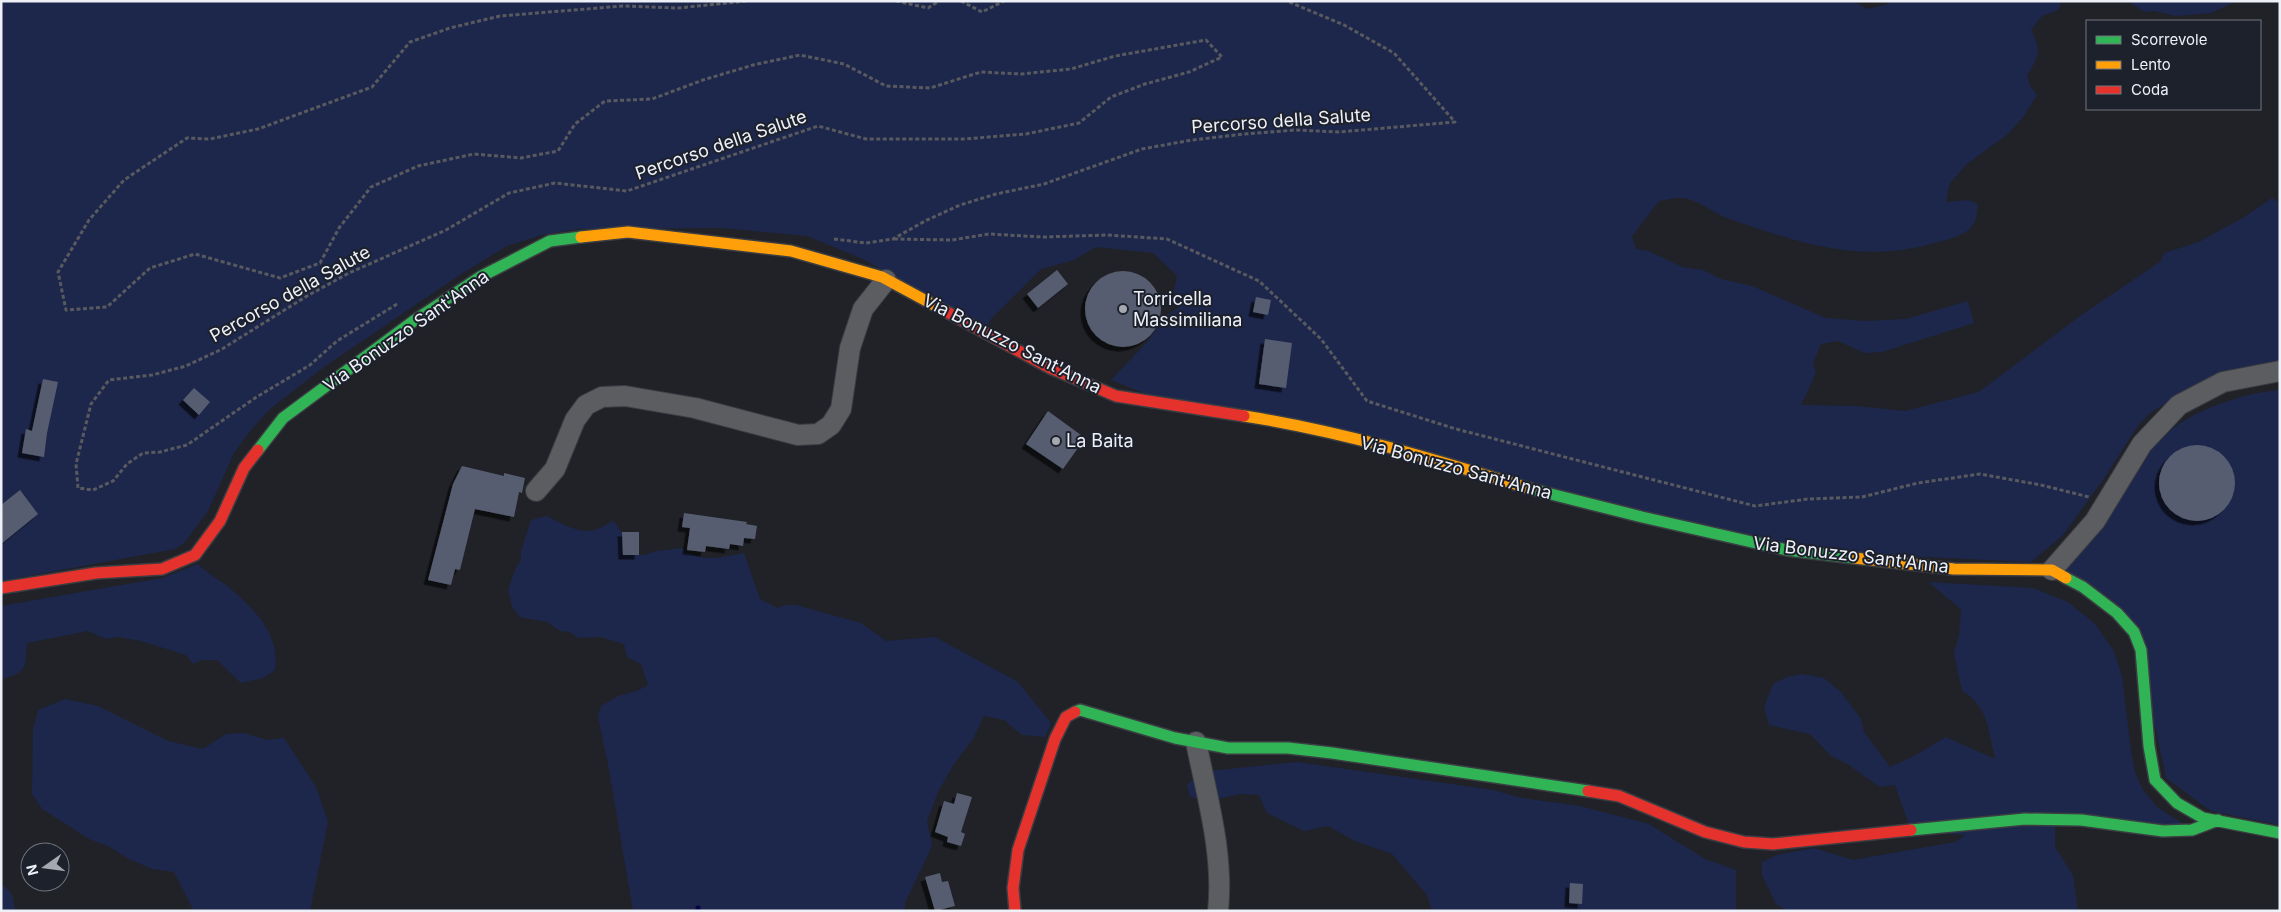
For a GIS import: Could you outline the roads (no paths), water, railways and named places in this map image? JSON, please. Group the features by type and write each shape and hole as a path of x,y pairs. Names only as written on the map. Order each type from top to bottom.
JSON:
{"street":[{"name":"Via Bonuzzo Sant'Anna","path":"1,588 96,573 162,569 195,555 220,521 244,468 284,418 360,360 480,277 550,241 628,232 703,240 791,251 886,280 1050,368 1116,396 1276,421 1433,460 1539,491 1614,510 1787,550 1954,568 2052,570 2083,587 2117,613 2134,632 2141,650 2149,746 2155,780 2177,803 2203,818 2280,833"},
{"path":"536,491 554,469 575,420 586,405 602,396 625,396 695,408 798,435 818,434 831,425 841,409 850,348 863,309 886,280"},
{"path":"2052,570 2095,521 2142,444 2179,405 2223,382 2280,371"},
{"path":"1015,911 1012,888 1018,850 1055,739 1066,717 1080,710 1175,738 1228,748 1288,748 1332,753 1619,796 1642,803 1693,827 1734,840 1773,844 2025,819 2081,820 2163,831 2192,830 2218,820"},
{"path":"1196,742 1216,844 1220,887 1218,911"}],"place":[{"name":"Torricella Massimiliana","path":"1123,309"},
{"name":"La Baita","path":"1056,441"}]}
